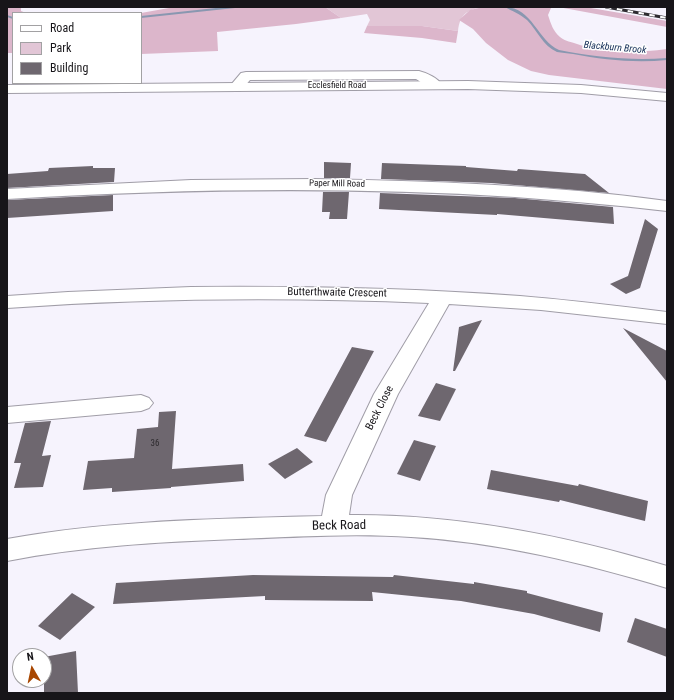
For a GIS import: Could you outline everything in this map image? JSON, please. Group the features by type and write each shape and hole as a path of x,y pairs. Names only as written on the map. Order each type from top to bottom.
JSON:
{"street":[{"name":"Ecclesfield Road","path":"7,89 435,85 558,88 667,96"},
{"name":"Paper Mill Road","path":"7,194 136,187 359,184 447,188 578,197 667,206"},
{"path":"134,206 136,187"},
{"name":"Butterthwaite Crescent","path":"7,302 89,296 205,292 320,292 500,301 667,318"},
{"name":"Beck Close","path":"334,526 339,495 386,394 442,298"},
{"path":"7,416 32,412 141,403"},
{"name":"Beck Road","path":"7,550 92,537 218,530 334,526 434,528 492,536 575,553 667,577"}],"green space":[{"path":"325,7 483,7 469,11 465,14 460,20 458,31 422,26 367,26 370,20 367,14 341,18"}],"shaded area":[{"path":"7,7 21,7 21,11 24,12 12,12 12,53 7,53"},
{"path":"325,7 341,18 217,32 218,51 142,54 142,13 169,8"},
{"path":"483,7 551,8 548,15 552,27 558,35 565,40 586,47 620,52 667,49 667,89 549,75 531,71 508,60 486,43 473,29 459,20 470,10"},
{"path":"558,7 585,7 667,21 667,27"},
{"path":"367,26 422,26 458,31 456,43 422,38 364,33"}],"building":[{"path":"324,162 351,163 350,178 324,178"},
{"path":"382,163 466,166 517,171 518,169 585,174 609,193 491,183 381,179"},
{"path":"93,166 93,168 115,168 114,182 7,188 7,174 48,171 49,168"},
{"path":"323,192 349,192 347,219 329,219 330,212 322,212"},
{"path":"380,193 515,198 613,207 614,224 497,214 379,209"},
{"path":"113,195 113,211 7,218 7,200"},
{"path":"645,219 658,229 640,288 626,294 610,284 628,276"},
{"path":"482,320 455,371 453,371 459,327"},
{"path":"623,328 667,351 667,382"},
{"path":"352,347 374,351 326,442 304,436"},
{"path":"436,383 456,389 440,421 418,416"},
{"path":"176,411 172,469 243,464 244,481 112,492 112,488 83,490 88,461 134,458 137,429 158,427 159,412"},
{"path":"51,421 42,456 51,455 43,487 14,488 21,463 14,463 25,423"},
{"path":"414,440 436,446 420,481 397,474"},
{"path":"297,448 313,462 285,479 268,464"},
{"path":"491,470 578,486 579,484 648,501 645,521 560,500 559,502 487,489"},
{"path":"253,575 393,577 394,575 474,584 474,582 527,591 527,593 603,613 600,632 534,614 461,601 372,592 373,601 265,600 265,596 113,604 116,583"},
{"path":"72,593 95,607 60,640 38,626"},
{"path":"635,618 667,629 667,657 627,642"},
{"path":"76,651 78,693 44,693 44,688 52,688 52,656"}],"waterway":[{"name":"Blackburn Brook","path":"142,17 235,7"},
{"name":"Blackburn Brook","path":"507,7 524,16 542,38 558,51 620,60 643,61 667,59"},
{"name":"Blackburn Brook","path":"7,16 12,18"}],"railway":[{"path":"606,7 667,18"}]}
